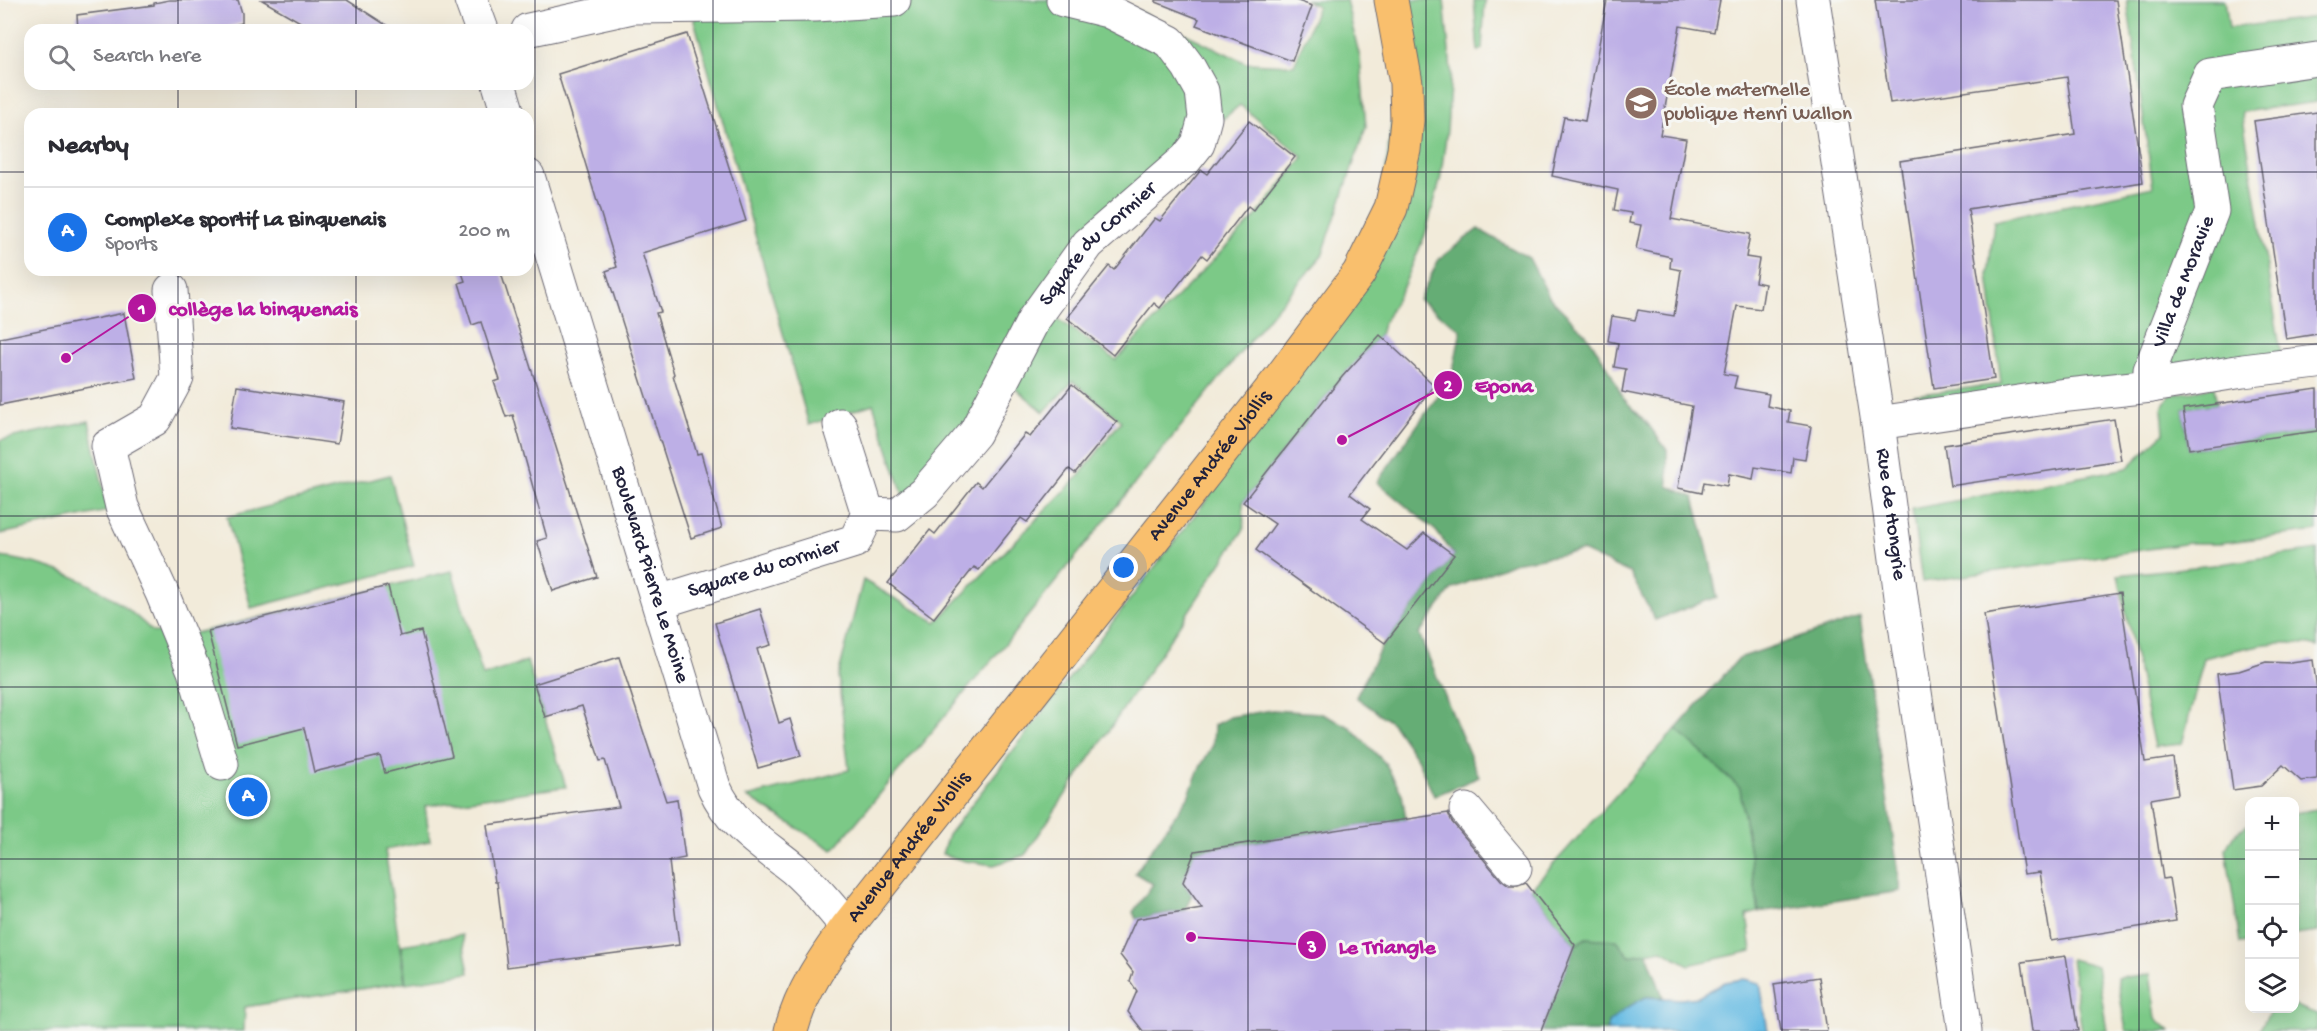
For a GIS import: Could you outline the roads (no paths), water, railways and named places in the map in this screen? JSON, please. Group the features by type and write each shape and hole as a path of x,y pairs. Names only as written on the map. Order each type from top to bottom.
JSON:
{"main road":[{"name":"Avenue Andrée Viollis","path":"791,1031 797,1009 807,987 847,927 1274,387 1359,273 1391,208 1404,150 1407,120 1406,83 1391,0"}],"street":[{"path":"471,0 480,24"},
{"path":"534,29 633,7 816,5 894,0"},
{"name":"Square du Cormier","path":"868,514 897,515 924,493 975,433 1034,318 1088,244 1186,159 1198,144 1205,118 1202,91 1188,66 1170,42 1108,11 1063,0"},
{"name":"Rue de Hongrie","path":"1813,0 1878,423 1902,604 1965,1031"},
{"name":"Villa de Moravie","path":"2151,386 2150,370 2212,211 2196,106 2210,75 2317,59"},
{"path":"501,90 506,108"},
{"name":"Boulevard Pierre Le Moine","path":"534,196 714,787 730,816 812,886 847,927"},
{"path":"171,290 177,378 155,419 108,446 122,507 162,593 194,671 222,764"},
{"name":"Villa de Moravie","path":"1878,423 2317,362"},
{"path":"840,425 868,514"},
{"name":"Square du cormier","path":"659,602 855,541 868,514"},
{"path":"1466,810 1515,868"}],"water":[{"path":"1744,979 1760,983 1768,1031 1608,1031 1608,1023 1626,1008 1646,997 1681,999 1698,997 1725,982"}],"place":[{"name":"École maternelle publique Henri Wallon","path":"1641,103"},
{"name":"collège la binquenais","path":"66,358"},
{"name":"Epona","path":"1342,440"},
{"name":"Complexe sportif La Binquenais","path":"248,797"},
{"name":"Le Triangle","path":"1191,937"}]}
